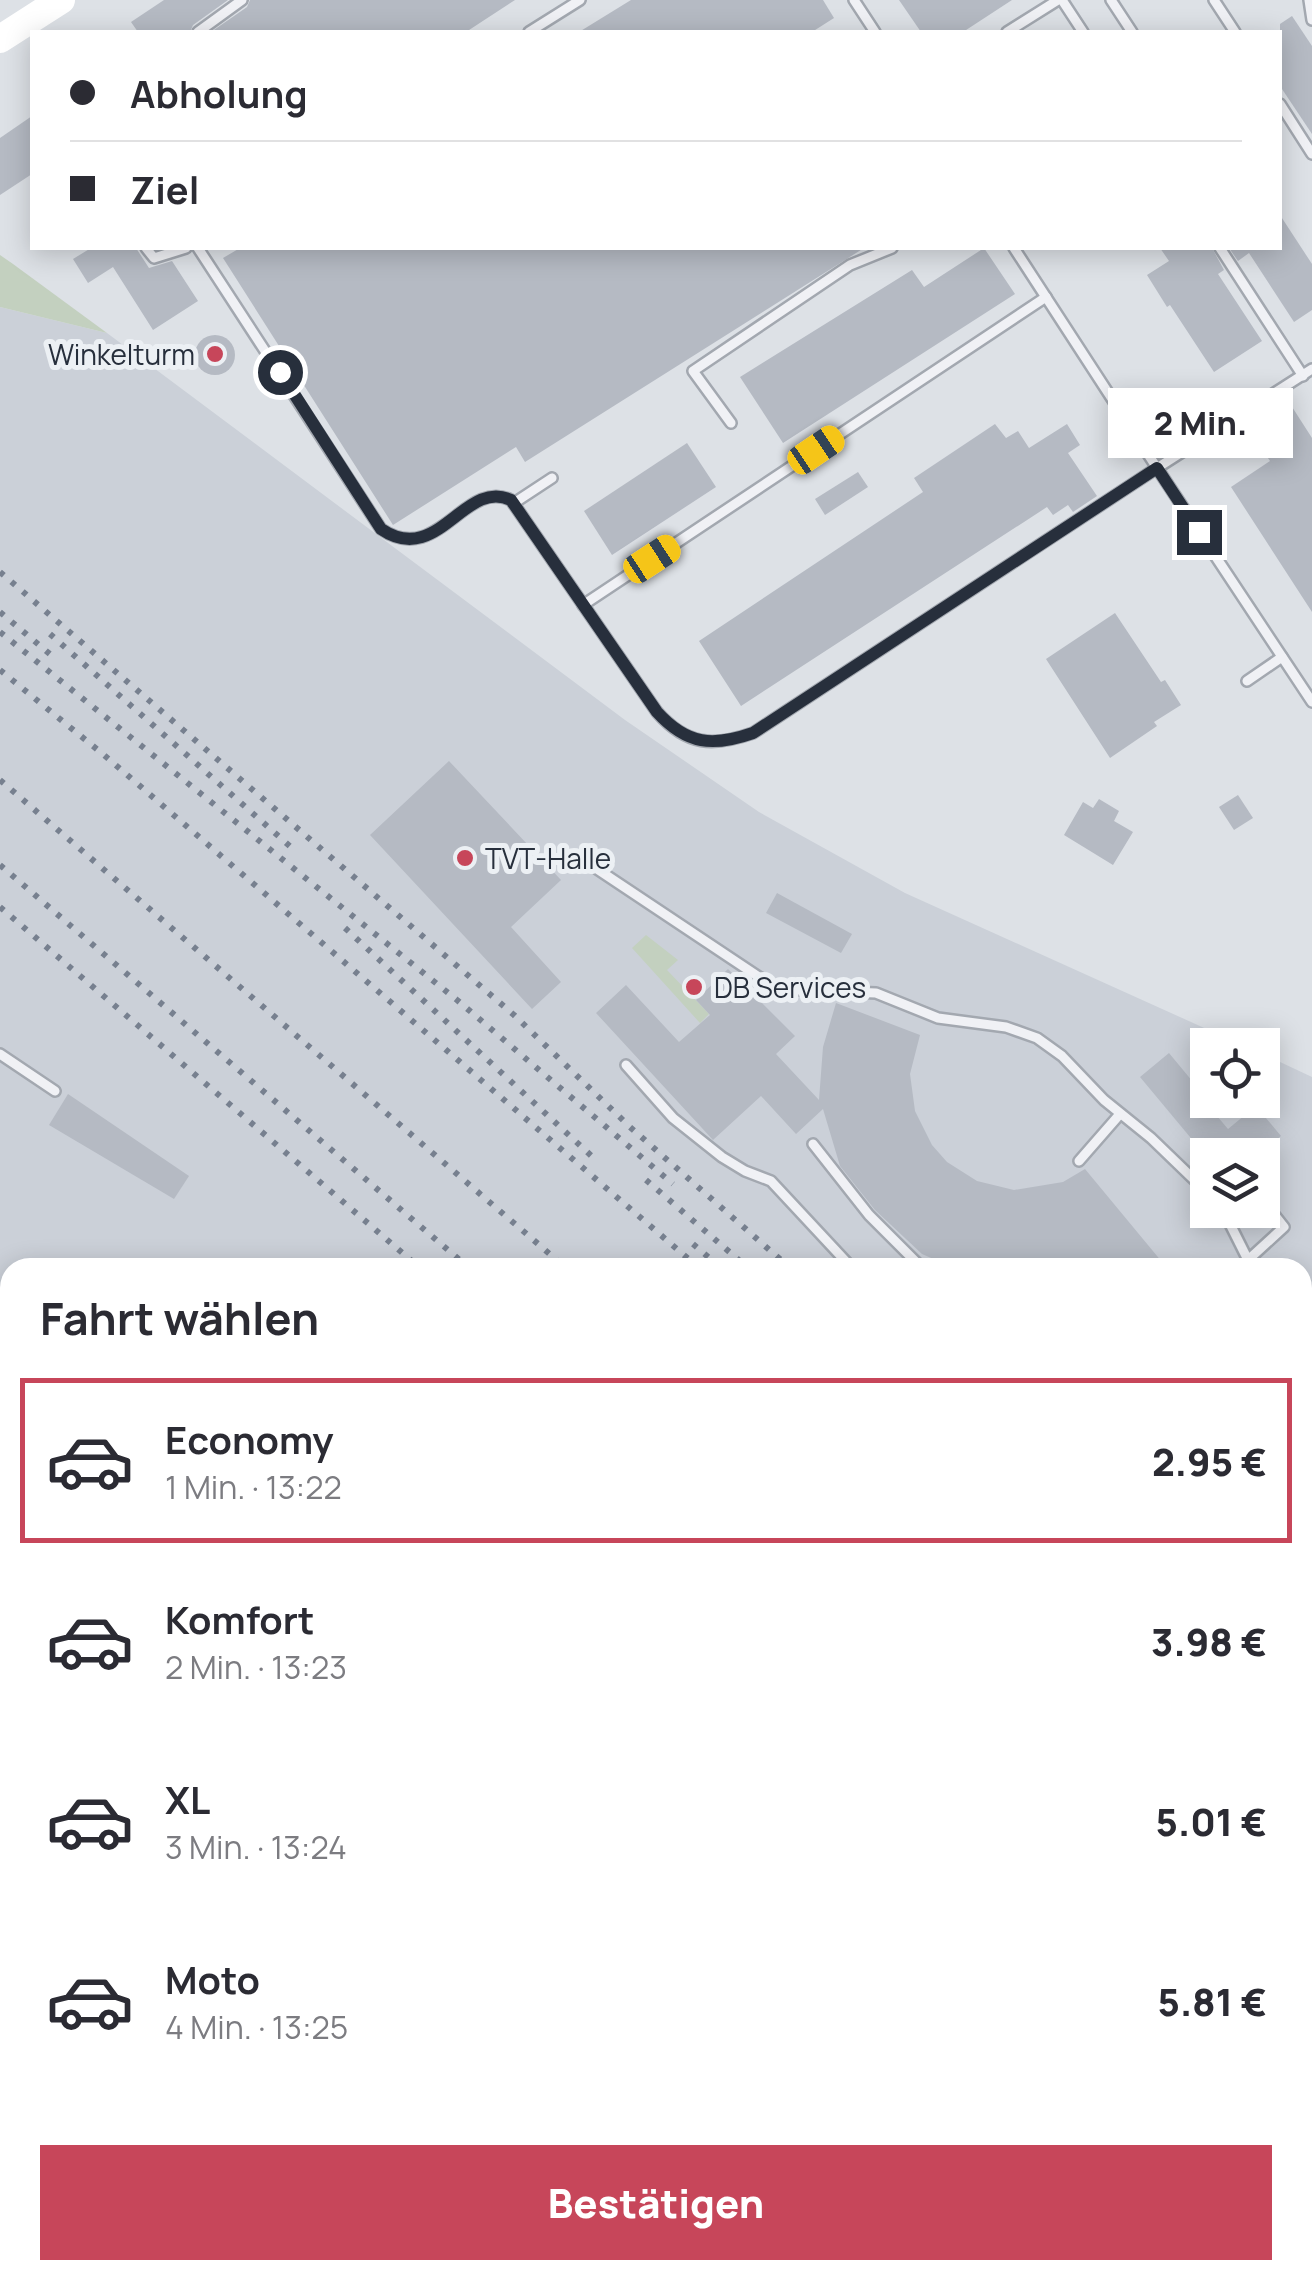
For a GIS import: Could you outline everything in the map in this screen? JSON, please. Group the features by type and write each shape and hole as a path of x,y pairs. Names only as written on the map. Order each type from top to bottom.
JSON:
{"main road":[{"path":"0,39 60,0"}],"lane":[{"path":"201,30 242,0"},
{"path":"532,30 580,0"},
{"path":"854,0 874,30"},
{"path":"1010,30 1060,0 1082,30"},
{"path":"1111,0 1131,30"},
{"path":"1214,0 1234,30"},
{"path":"1309,0 1312,20"},
{"path":"1282,107 1312,154"},
{"path":"148,250 154,258 180,250"},
{"path":"199,250 381,529 397,540 418,540 484,499 505,496 514,503 666,722 710,744 753,733 1308,372 1221,250"},
{"path":"732,423 693,371 850,265 887,250"},
{"path":"1015,250 1312,702"},
{"path":"584,604 1046,298"},
{"path":"514,503 552,478"},
{"path":"1247,680 1282,657"},
{"path":"597,868 777,988 876,994 938,1018 1006,1027 1037,1038 1062,1056 1190,1176"},
{"path":"0,1054 55,1092"},
{"path":"626,1065 674,1118 722,1157 772,1181 843,1258"},
{"path":"1079,1161 1120,1114"},
{"path":"813,1144 869,1215 913,1258"},
{"path":"1255,1258 1284,1226 1280,1221"},
{"path":"1232,1228 1247,1258"}],"shaded area":[{"path":"0,307 107,333 625,720 759,812 905,893 1204,1028 1190,1028 1190,1118 1280,1118 1280,1062 1312,1077 1312,1258 0,1258"}],"green space":[{"path":"0,255 13,264 107,333 0,307"},
{"path":"646,935 678,960 667,970 709,1014 700,1023 632,948"}],"building":[{"path":"164,0 228,0 191,30 137,30 131,22"},
{"path":"250,0 515,0 469,30 214,30 247,7"},
{"path":"631,0 823,0 834,18 815,30 582,30"},
{"path":"899,0 1012,0 966,30 920,30"},
{"path":"1292,16 1312,46 1312,134 1282,89 1280,24"},
{"path":"30,117 30,175 0,195 0,138"},
{"path":"1282,218 1312,264 1312,310 1294,322 1249,253 1238,261 1230,250 1282,250"},
{"path":"88,250 137,250 149,268 172,261 198,301 153,330 113,267 88,283 73,259"},
{"path":"237,250 861,250 525,462 516,447 393,525 223,258"},
{"path":"985,250 1015,294 783,443 740,377 912,270 924,287"},
{"path":"1161,250 1213,250 1224,270 1218,274 1262,341 1214,372 1147,275 1169,261"},
{"name":"Winkelturm","path":"215,335 229,341 235,355 229,369 215,375 201,369 195,355 201,341"},
{"path":"1287,399 1312,438 1312,612 1231,487 1270,461 1246,426"},
{"path":"995,424 1006,438 1018,431 1029,448 1067,424 1080,445 1068,453 1097,496 1073,512 1068,505 1053,515 1047,507 741,706 699,641 923,492 914,478"},
{"path":"687,443 716,487 612,555 584,511"},
{"path":"858,472 868,487 825,515 815,499"},
{"path":"1115,613 1181,705 1110,758 1046,659"},
{"name":"TVT-Halle","path":"449,761 561,880 511,927 561,982 532,1009 370,835"},
{"path":"1238,795 1253,818 1234,830 1219,807"},
{"path":"1099,799 1119,811 1114,821 1133,832 1113,865 1064,835 1083,802 1093,808"},
{"path":"777,893 852,934 841,953 766,913"},
{"path":"728,969 795,1036 776,1054 819,1100 823,1047 836,1003 920,1035 910,1074 915,1111 932,1145 947,1162 977,1181 1014,1190 1063,1182 1085,1169 1159,1258 931,1258 875,1210 840,1166 823,1109 796,1134 761,1096 713,1140 596,1013 626,985 679,1042 710,1015 696,1000"},
{"path":"1169,1053 1190,1078 1190,1118 1219,1118 1228,1129 1241,1118 1266,1118 1281,1136 1191,1138 1140,1077"},
{"path":"68,1094 189,1176 174,1199 49,1125"}],"railway":[{"path":"0,572 514,1015 630,1127 779,1258"},
{"path":"0,612 51,655"},
{"path":"0,632 457,1000 673,1184"},
{"path":"50,634 293,849"},
{"path":"0,670 104,755 687,1258"},
{"path":"0,780 554,1258"},
{"path":"0,865 457,1258"},
{"path":"0,907 408,1258"},
{"path":"345,928 598,1162"},
{"path":"646,1180 736,1258"},
{"path":"693,1244 709,1258"}],"place":[{"name":"Winkelturm","path":"215,354"},
{"name":"TVT-Halle","path":"465,858"},
{"name":"DB Services","path":"694,987"}],"route":[{"path":"280,372 381,529 397,540 418,540 484,499 505,496 511,500 657,712 688,736 710,744 753,733 1157,468 1199,532"}]}
